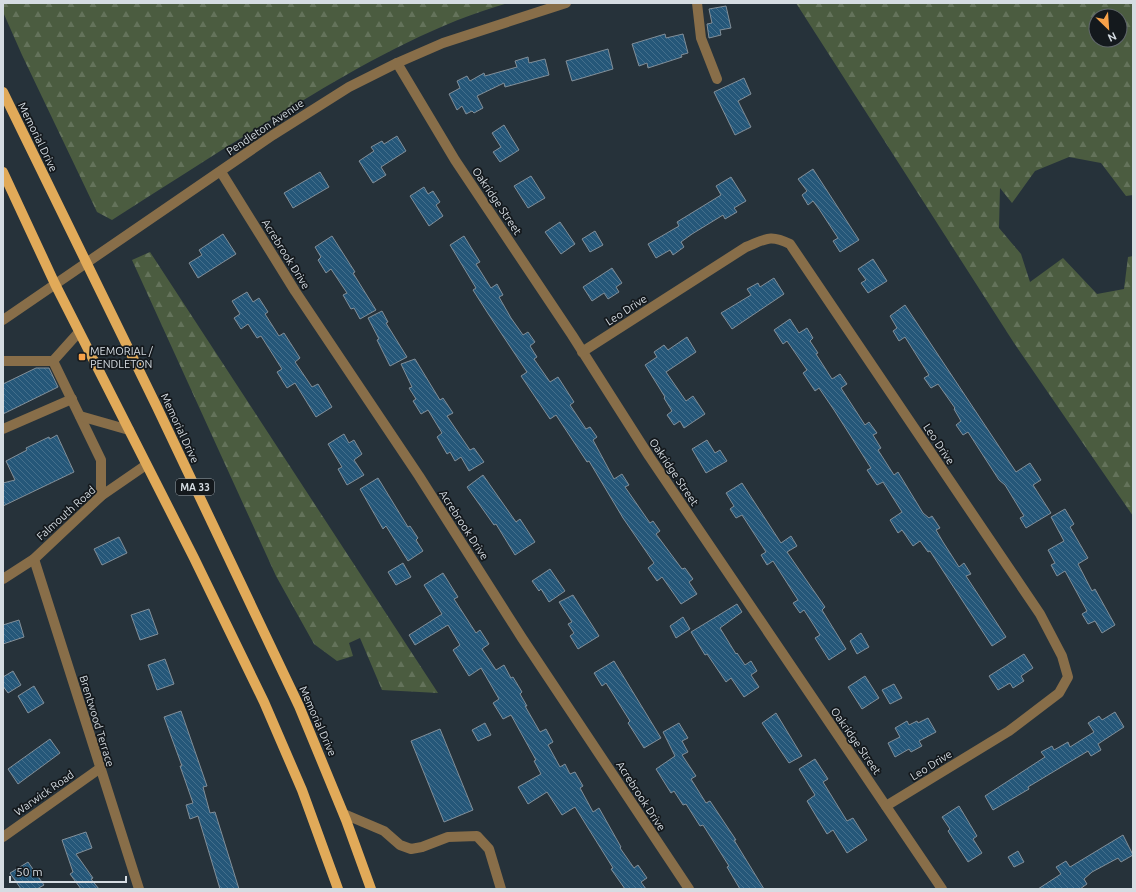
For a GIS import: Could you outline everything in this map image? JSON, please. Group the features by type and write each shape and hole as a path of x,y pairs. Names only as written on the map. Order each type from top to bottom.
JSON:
{"main road":[{"name":"Memorial Drive","path":"3,92 299,706 344,814 371,889"},
{"name":"MA 33","path":"3,172 55,284 264,702 302,790 338,889"}],"street":[{"name":"Pendleton Avenue","path":"3,320 324,102 397,63 443,42 566,3"},
{"path":"697,3 701,38 717,79"},
{"name":"Oakridge Street","path":"397,63 455,160 649,456 942,889"},
{"name":"Acrebrook Drive","path":"221,172 295,290 395,440 522,638 690,889"},
{"name":"Leo Drive","path":"582,352 746,247 764,239 777,238 790,244 1035,607 1062,656 1068,678 1059,693 1010,731 886,806"},
{"path":"3,362 53,361 79,332"},
{"path":"53,361 101,460 102,496"},
{"path":"3,429 72,399"},
{"path":"80,416 128,430"},
{"name":"Falmouth Road","path":"3,579 34,559 102,496 146,465"},
{"name":"Brentwood Terrace","path":"34,559 99,769 139,889"},
{"name":"Warwick Road","path":"3,837 99,769"},
{"path":"344,814 384,831 400,845 410,849 422,847 448,837 477,836 489,849 501,889"}],"green space":[{"path":"3,3 508,3 482,11 432,31 359,68 261,126 112,220 97,212 22,55 3,12"},
{"path":"796,3 1133,3 1133,195 1126,196 1101,163 1069,157 1035,171 1012,203 1000,188 999,228 1021,254 1030,282 1063,258 1097,294 1124,289 1128,257 1133,256 1133,516 1014,343"},
{"path":"150,252 438,693 382,690 360,638 349,643 353,656 337,661 314,644 276,576 132,260"}],"building":[{"path":"726,6 731,28 720,30 721,35 709,38 707,24 712,23 709,9"},
{"path":"665,34 666,38 683,34 688,53 681,55 682,57 648,68 647,63 639,66 632,44"},
{"path":"608,49 613,69 572,81 566,61"},
{"path":"528,57 529,63 545,59 549,75 505,87 504,83 477,96 483,108 474,113 472,111 466,114 462,106 457,110 449,94 460,88 457,81 467,76 470,81 484,73 485,76 517,67 515,61"},
{"path":"744,78 751,94 738,101 751,127 735,135 714,92"},
{"path":"504,125 519,150 500,162 493,152 501,147 492,133"},
{"path":"397,136 406,151 381,167 386,175 373,183 359,161 374,151 371,147 382,141 384,144"},
{"path":"813,169 859,240 840,252 833,241 838,238 819,209 813,201 808,205 802,195 807,191 798,179"},
{"path":"320,172 329,187 293,208 284,193"},
{"path":"531,176 545,198 528,208 514,186"},
{"path":"731,177 746,201 734,208 737,212 725,219 723,215 692,234 681,242 684,247 673,255 670,250 656,258 648,244 679,226 677,222 721,195 716,186"},
{"path":"424,187 428,194 433,191 440,202 436,205 443,216 429,226 410,196"},
{"path":"560,222 575,244 561,254 545,232"},
{"path":"595,231 603,245 590,252 582,239"},
{"path":"223,234 236,254 198,278 189,263 202,255 199,250"},
{"path":"332,236 355,272 353,273 376,310 360,319 354,308 351,309 343,295 347,293 331,269 326,273 318,260 321,257 315,247"},
{"path":"464,236 480,262 476,264 491,288 497,284 503,295 499,297 511,318 523,335 528,332 535,342 530,346 537,357 534,359 550,382 558,377 574,402 570,405 586,429 590,427 597,437 593,440 614,479 622,474 629,485 625,487 650,523 653,521 660,531 656,534 682,569 685,568 693,579 689,582 697,594 681,604 662,577 657,581 648,568 654,563 623,518 589,461 587,462 556,415 550,419 521,376 527,372 473,290 476,288 450,245"},
{"path":"873,259 887,281 868,293 861,283 866,280 858,269"},
{"path":"612,268 622,283 616,287 619,292 608,299 604,293 592,301 583,287"},
{"path":"774,278 784,294 732,329 721,313 751,295 747,289 758,283 760,287"},
{"path":"247,292 253,302 259,298 268,312 265,314 279,336 284,333 300,358 295,362 312,387 318,384 332,407 316,417 295,383 287,388 277,372 282,369 261,336 257,338 248,324 241,329 234,318 240,314 232,301"},
{"path":"905,305 1016,472 1030,463 1041,480 1033,485 1051,513 1026,528 1020,518 1024,516 1005,485 999,480 968,432 963,435 956,425 961,421 954,409 955,408 938,384 931,388 924,378 929,375 905,337 899,341 893,331 897,328 890,316"},
{"path":"382,311 388,322 386,323 407,357 390,366 377,340 379,339 368,318"},
{"path":"790,319 799,333 807,328 813,338 810,341 818,353 816,354 832,379 840,374 847,384 841,388 865,425 869,422 877,433 873,435 881,448 878,450 894,475 898,472 923,513 929,518 932,516 940,528 936,530 943,542 959,567 964,563 971,574 966,576 1006,637 992,646 930,551 928,552 920,541 913,546 902,530 898,533 890,520 902,512 883,482 877,485 867,470 871,468 834,410 819,388 815,391 803,373 807,370 787,341 783,344 774,330"},
{"path":"687,337 696,352 666,372 686,401 693,396 705,414 684,428 680,421 674,425 667,415 672,411 645,365 657,357 654,352 664,345 668,350"},
{"path":"415,359 440,400 443,398 453,413 447,416 470,450 474,448 484,462 469,471 461,457 455,461 450,452 447,454 437,437 442,433 428,410 421,414 413,401 416,399 409,388 412,387 401,364"},
{"path":"36,368 49,368 58,387 3,414 3,384"},
{"path":"344,434 349,443 354,440 362,454 354,460 364,475 347,485 338,469 342,467 328,444"},
{"path":"57,435 74,472 3,506 3,483 15,480 6,461 27,450 26,448 49,437 50,439"},
{"path":"707,440 715,453 720,450 727,461 706,473 692,449"},
{"path":"483,475 516,522 520,519 535,542 515,555 496,524 494,525 467,487"},
{"path":"378,478 408,527 410,526 418,538 416,540 423,551 408,561 386,526 383,529 360,489"},
{"path":"742,483 781,543 791,536 797,546 787,552 825,607 822,610 846,649 829,660 815,638 820,635 804,610 800,613 793,603 798,600 773,561 767,565 761,555 766,552 742,515 736,518 730,509 734,506 726,493"},
{"path":"1065,509 1074,524 1070,527 1088,558 1078,564 1092,591 1095,589 1115,625 1102,633 1095,621 1088,624 1082,614 1087,611 1065,571 1057,576 1051,565 1055,563 1048,550 1064,541 1051,517"},
{"path":"119,537 127,553 102,565 94,549"},
{"path":"403,563 411,577 396,585 388,572"},
{"path":"550,569 565,591 549,602 541,589 539,591 532,581"},
{"path":"443,573 458,597 454,599 476,633 480,630 489,644 482,649 496,670 504,665 511,678 513,677 522,692 520,694 527,706 525,706 540,732 546,729 553,742 548,745 560,767 565,764 570,774 575,772 583,786 580,788 593,812 599,808 621,847 620,848 634,868 638,865 647,878 641,882 646,889 625,889 611,869 613,868 575,807 562,815 547,792 528,804 518,787 541,774 534,761 536,760 511,715 503,719 493,703 499,699 481,668 469,676 453,650 460,645 448,625 415,645 409,635 442,614 424,585"},
{"path":"573,595 599,636 578,649 570,636 574,633 568,624 572,622 559,602"},
{"path":"737,604 742,612 720,628 736,654 737,653 745,665 751,661 757,671 751,675 759,687 744,697 731,678 726,682 707,654 705,655 691,632"},
{"path":"149,609 158,634 140,640 131,615"},
{"path":"683,617 690,629 676,638 670,626"},
{"path":"19,620 24,637 3,644 3,625"},
{"path":"861,633 869,647 857,654 850,641"},
{"path":"1024,654 1033,668 1021,676 1024,681 1013,688 1010,683 998,690 989,676"},
{"path":"165,659 174,684 157,690 148,665"},
{"path":"614,661 661,738 644,748 628,723 630,721 606,683 602,686 594,673"},
{"path":"13,671 21,685 8,693 3,686 3,677"},
{"path":"865,676 879,698 862,709 848,687"},
{"path":"894,684 902,698 890,704 882,690"},
{"path":"34,686 44,703 28,713 18,696"},
{"path":"181,711 207,786 203,787 210,813 215,812 239,889 220,889 198,816 190,819 186,805 193,803 180,766 182,766 164,717"},
{"path":"1115,712 1124,727 1098,744 1101,750 1091,756 1088,751 993,810 985,796 1045,757 1041,752 1052,746 1054,750 1068,742 1070,747 1094,732 1088,723 1099,716 1102,720"},
{"path":"776,713 802,756 789,763 762,723"},
{"path":"928,718 936,732 919,741 922,746 911,752 909,749 895,757 888,743 900,737 895,728 907,721 909,725 917,721 918,723"},
{"path":"485,723 491,735 478,741 472,730"},
{"path":"679,723 688,738 682,741 688,752 682,755 696,776 691,779 706,803 710,801 736,840 734,840 764,889 740,889 727,867 729,866 703,825 700,826 686,804 683,805 674,791 671,793 656,769 675,756 663,732"},
{"path":"440,729 473,810 444,822 411,741"},
{"path":"50,739 60,753 18,784 8,769"},
{"path":"815,759 828,779 823,782 847,821 853,818 867,840 847,853 833,830 827,834 807,801 815,795 799,769"},
{"path":"959,806 977,836 973,839 982,853 968,862 948,831 950,829 942,817"},
{"path":"86,832 92,848 76,854 99,889 81,889 70,874 73,872 62,840"},
{"path":"1123,835 1133,855 1121,862 1118,858 1092,872 1084,879 1087,884 1080,889 1038,889 1061,874 1056,867 1066,861 1070,867"},
{"path":"1018,851 1024,862 1014,867 1008,857"},
{"path":"28,862 44,885 37,889 21,889 10,873"}],"place":[{"name":"MEMORIAL / PENDLETON","path":"82,357"}]}
